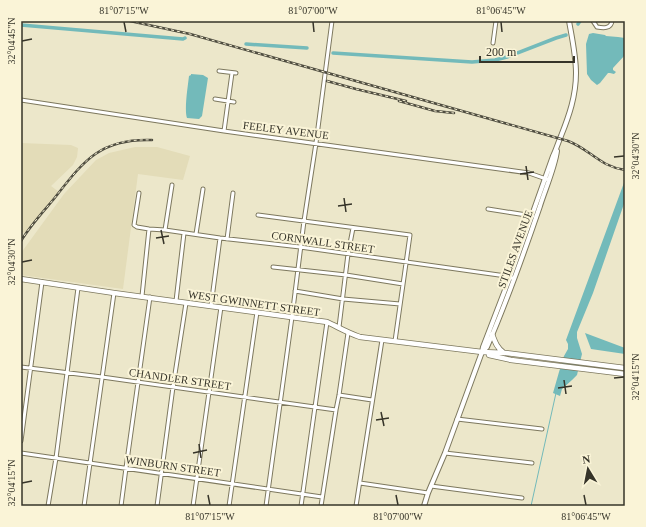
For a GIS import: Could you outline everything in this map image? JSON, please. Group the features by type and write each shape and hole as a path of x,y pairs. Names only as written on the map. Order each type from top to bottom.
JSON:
{"main road":[{"name":"WEST GWINNETT STREET","path":"21,279 326,322 360,337 625,368"},
{"path":"492,334 499,350 504,353"},
{"name":"WEST GWINNETT STREET","path":"482,352 503,359 625,374"}],"street":[{"path":"266,506 281,402 300,247 316,143 332,21"},
{"path":"493,43 496,21"},
{"name":"STILES AVENUE","path":"482,352 487,347 492,334 547,179 553,156 570,114 576,86 576,60 569,21"},
{"path":"593,21 597,27 604,28 609,27 611,22"},
{"path":"219,71 234,73 228,100 224,131"},
{"path":"215,98 234,102"},
{"name":"FEELEY AVENUE","path":"21,100 224,131 529,173 547,179"},
{"path":"165,230 172,186"},
{"path":"196,234 203,189"},
{"name":"CORNWALL STREET","path":"139,193 134,225 137,227 184,234 196,234 300,247 512,278"},
{"path":"227,239 233,193"},
{"path":"488,209 534,216"},
{"path":"258,216 410,236 405,262 395,341"},
{"path":"339,327 348,254 353,228"},
{"path":"142,296 149,229"},
{"path":"176,301 184,234"},
{"path":"210,306 220,238"},
{"path":"273,267 403,284"},
{"name":"STILES AVENUE","path":"424,506 445,453 483,347 512,278"},
{"path":"21,441 42,282"},
{"path":"48,506 56,458 78,288"},
{"path":"295,291 343,299 400,304"},
{"path":"84,506 114,293"},
{"path":"121,506 150,297"},
{"path":"157,506 186,303"},
{"path":"193,506 221,307"},
{"path":"230,506 257,312"},
{"path":"302,506 326,322"},
{"path":"321,506 348,333"},
{"path":"356,506 382,340"},
{"name":"CHANDLER STREET","path":"21,367 67,372 336,410"},
{"path":"339,395 372,400"},
{"path":"457,419 542,429"},
{"name":"WINBURN STREET","path":"21,453 322,497"},
{"path":"445,453 532,463"},
{"path":"360,483 428,493"},
{"path":"431,486 522,498"}],"shaded area":[{"path":"21,143 71,145 78,148 77,157 73,165 51,186 59,192 26,233 21,232"},
{"path":"135,147 157,147 190,156 183,180 138,174 123,289 21,275 21,253 64,194 96,160 109,153"}],"water":[{"path":"593,33 625,38 625,55 613,68 616,72 614,74 608,73 597,85 587,74 586,44 589,34"},
{"path":"191,74 203,75 208,78 202,116 199,119 187,118 186,114 187,91 189,76"},
{"path":"625,180 625,201 593,293 577,332 577,338 582,354 577,375 562,389 560,396 553,393 564,356 568,349 566,340"},
{"path":"585,333 625,348 625,354 591,349"}],"waterway":[{"path":"21,25 185,38"},
{"path":"333,53 472,62 495,60 507,57 566,35"},
{"path":"246,44 307,48"},
{"path":"531,506 556,393"}],"railway":[{"path":"130,21 190,34 568,141 606,164 625,170"},
{"path":"327,81 406,101"},
{"path":"399,101 435,111 454,113"},
{"path":"21,241 32,225 74,174 94,155 105,148 118,143 134,140 152,140"}]}
